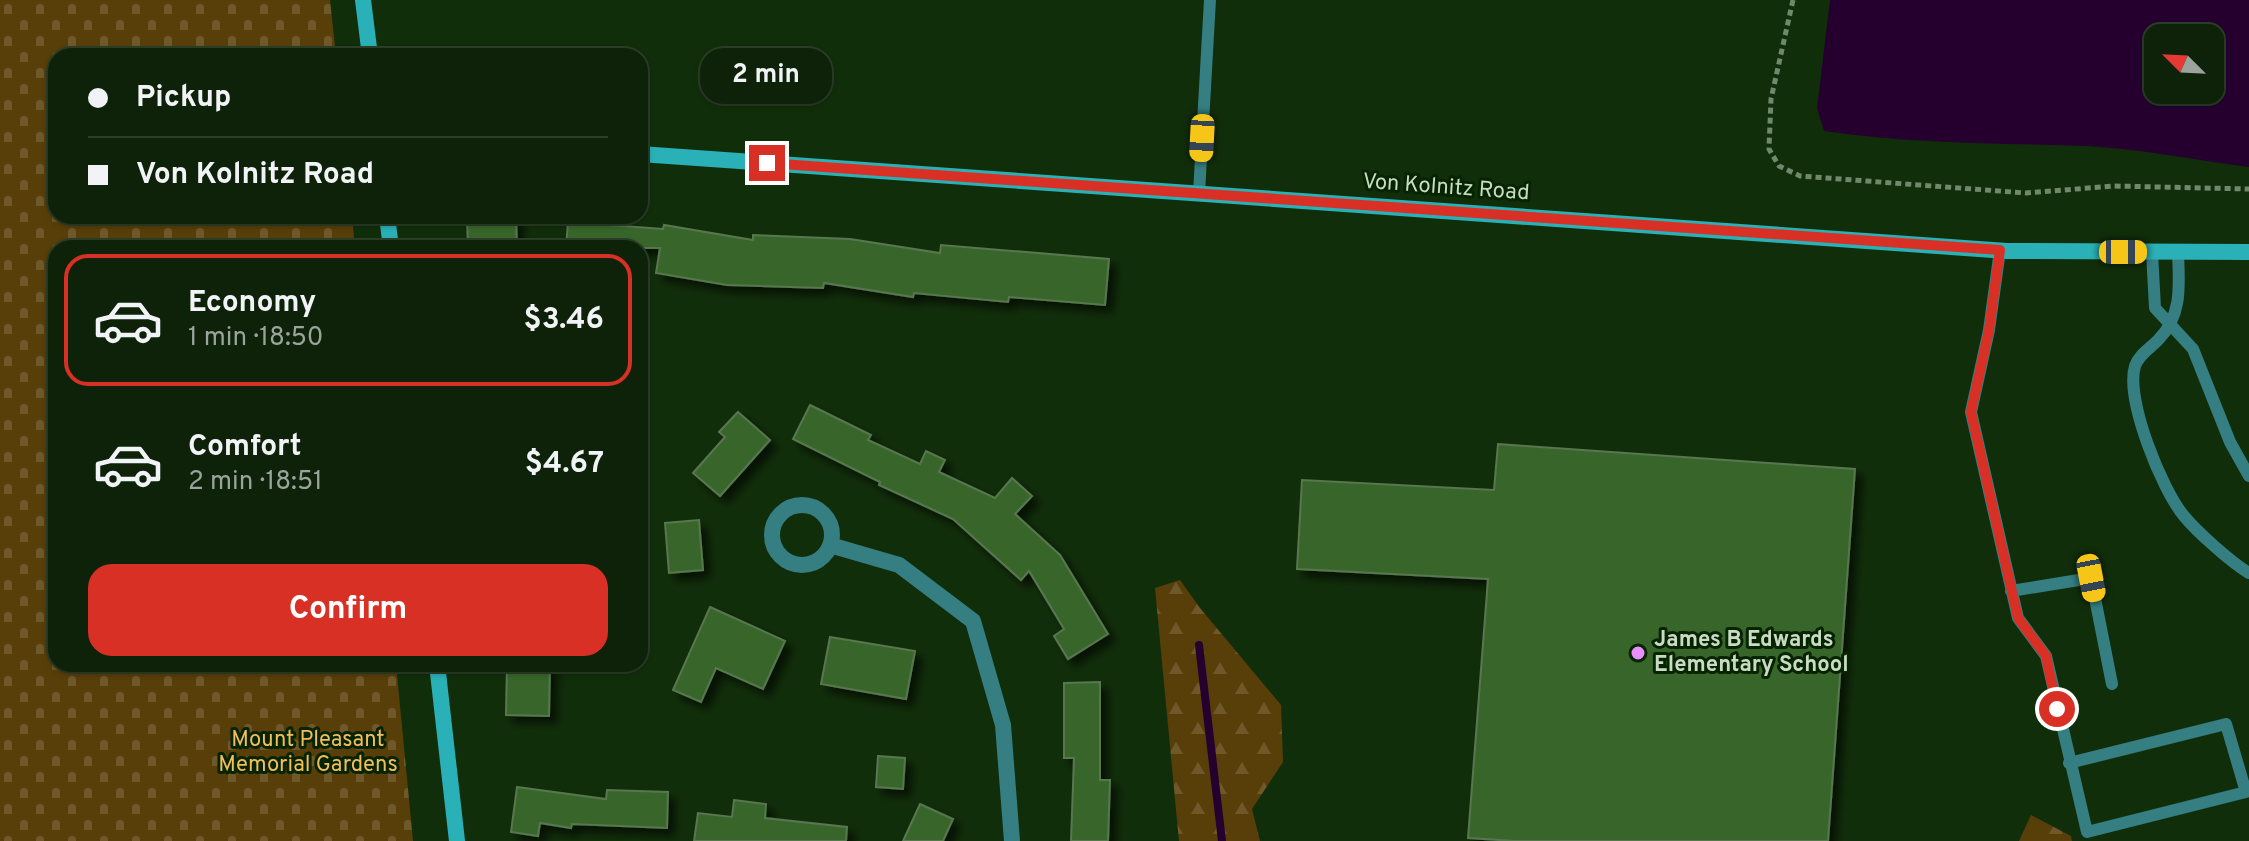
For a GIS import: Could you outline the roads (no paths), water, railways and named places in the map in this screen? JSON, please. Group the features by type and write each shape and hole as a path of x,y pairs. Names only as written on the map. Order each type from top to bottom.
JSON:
{"street":[{"path":"363,0 369,48"},
{"name":"Von Kolnitz Road","path":"648,155 2000,250 2249,252"},
{"path":"830,545 899,565 973,621 1003,725 1012,841"},
{"path":"438,672 457,841"}],"lane":[{"path":"1199,193 1210,0"},
{"path":"2000,250 1989,330 1971,412 2018,618 2046,656 2069,763 2087,832 2246,792 2226,724 2069,763"},
{"path":"2152,252 2155,308 2193,349 2230,442 2249,476"},
{"path":"2178,252 2180,297 2170,325 2159,340 2143,352 2135,365 2133,378 2138,413 2159,477 2184,517 2249,573"},
{"path":"2011,591 2091,578 2112,684"}],"waterway":[{"path":"1199,645 1222,841"}],"place":[{"name":"James B Edwards Elementary School","path":"1638,653"}],"park label":[{"name":"Mount Pleasant Memorial Gardens","path":"308,752"}]}
